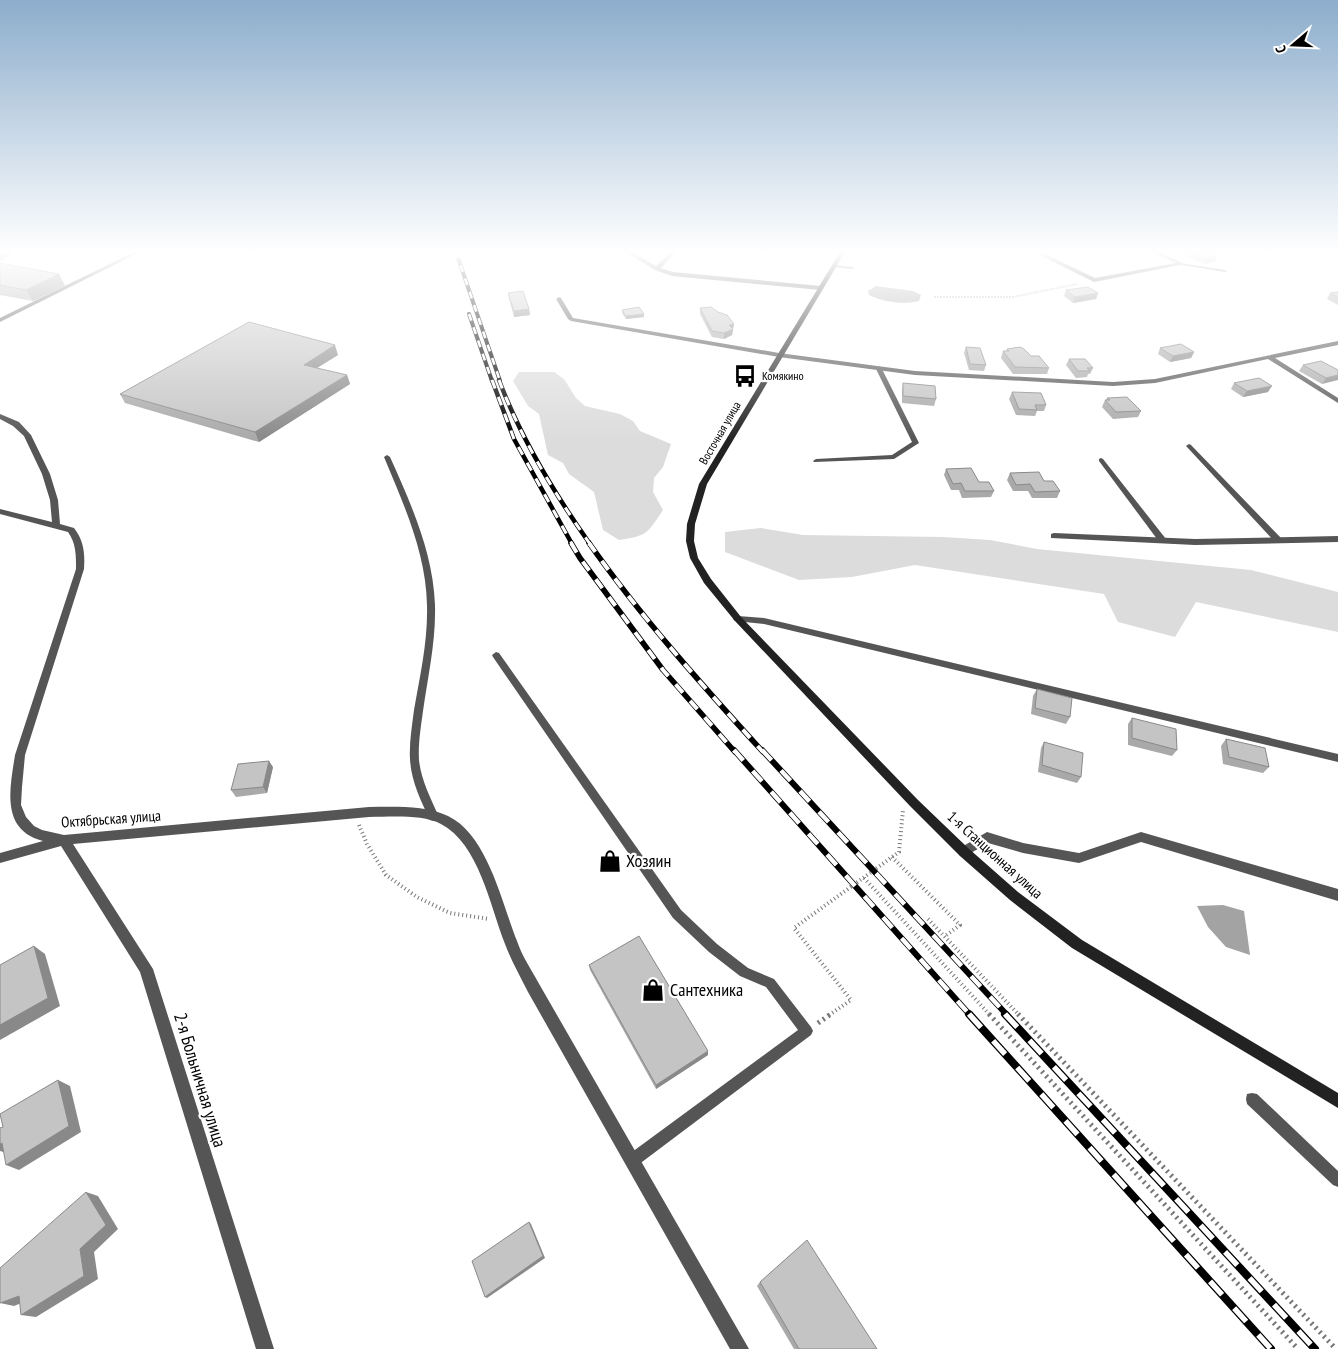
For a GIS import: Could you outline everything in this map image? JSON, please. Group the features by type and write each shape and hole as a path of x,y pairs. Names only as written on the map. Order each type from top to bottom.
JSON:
{"main road":[{"name":"Восточная улица","path":"694,558 690,541 691,524 704,484 804,315"},
{"name":"1-я Станционная улица","path":"694,558 707,581 738,620 914,803 964,852 1014,896 1077,944 1338,1101"}],"street":[{"path":"569,315 571,319 780,356 879,369 915,373 1112,384 1155,381 1338,343"},
{"path":"1270,358 1338,401"},
{"path":"0,416 16,424 27,435 46,474 54,500 56,525"},
{"name":"Октябрьская улица","path":"0,511 70,530 78,538 81,552 80,569 20,755 15,805 21,820 30,830 40,835 64,840 354,812 394,812 434,817"},
{"path":"1054,536 1163,541 1338,539"},
{"path":"738,620 774,623 1338,758"},
{"path":"434,817 446,821 459,831 473,848 512,947 533,987 740,1349"},
{"path":"964,852 986,837 1023,848 1079,858 1141,837 1338,895"},
{"path":"0,858 64,840"},
{"name":"2-я Больничная улица","path":"64,840 146,969 265,1349"}],"lane":[{"path":"816,461 894,457 916,443 879,369"},
{"path":"1189,446 1278,540"},
{"path":"387,457 423,544 428,568 431,605 430,625 414,762 422,791 434,817"},
{"path":"1101,460 1163,541"},
{"path":"496,655 677,914 713,948 744,972 770,983 807,1032 632,1160"},
{"path":"1252,1100 1338,1180"}],"path":[{"path":"807,1032 851,1000 794,928 899,852 903,811 914,803"},
{"path":"354,812 367,844 386,875 417,896 450,913 502,920"},
{"path":"892,857 960,925 945,936"},
{"path":"864,878 1298,1349"},
{"path":"928,919 1336,1349"}],"shaded area":[{"path":"519,372 554,372 564,379 576,398 585,406 620,414 633,421 640,431 671,444 663,467 654,478 653,492 663,510 646,532 635,537 619,540 603,530 594,492 569,474 563,463 548,455 539,414 528,406 513,381"},
{"path":"761,528 803,535 943,537 990,540 1037,549 1251,570 1338,592 1338,632 1196,602 1175,637 1118,622 1104,594 915,565 852,577 799,580 725,552 725,532"},
{"path":"1223,905 1244,911 1250,955 1226,947 1208,927 1197,906"}],"building":[{"path":"704,315 727,315 734,324 729,325 733,329 724,333 712,331"},
{"path":"249,322 335,345 304,365 347,375 255,432 120,394"},
{"path":"1181,344 1194,352 1173,356 1160,348"},
{"path":"966,347 980,348 986,365 970,364"},
{"path":"1020,347 1031,356 1039,356 1049,368 1015,367 1003,351"},
{"path":"1069,359 1085,359 1093,368 1087,368 1090,371 1078,371"},
{"path":"1321,361 1338,370 1338,375 1326,378 1303,365"},
{"path":"1259,378 1272,386 1247,391 1234,383"},
{"path":"903,383 935,386 936,399 903,396"},
{"path":"1012,392 1041,393 1046,405 1035,405 1037,410 1019,409"},
{"path":"1127,397 1141,411 1116,412 1105,400 1110,400 1107,398"},
{"path":"971,468 979,482 989,482 994,491 965,491 961,483 953,484 946,469"},
{"path":"1039,472 1044,481 1053,481 1060,491 1035,492 1030,484 1016,485 1010,473"},
{"path":"1037,689 1072,698 1070,717 1035,708"},
{"path":"1132,718 1176,729 1177,750 1132,738"},
{"path":"1226,739 1265,748 1269,767 1229,757"},
{"path":"1044,742 1083,753 1081,777 1042,765"},
{"path":"269,761 263,787 231,790 238,764"},
{"path":"639,936 708,1051 656,1085 589,965"},
{"path":"34,946 48,998 0,1025 0,965"},
{"path":"58,1080 69,1126 6,1165 2,1143 0,1144 0,1128 3,1127 0,1114"},
{"path":"86,1192 106,1225 80,1249 84,1276 21,1315 19,1296 0,1303 0,1268"},
{"path":"529,1222 543,1256 485,1297 472,1261"},
{"path":"807,1240 877,1349 799,1349 760,1282"}],"railway":[{"path":"469,315 492,381"},
{"path":"477,315 500,381"},
{"path":"492,380 514,439 572,544"},
{"path":"499,380 517,423 539,465 590,544"},
{"path":"571,543 580,558 663,670 735,752"},
{"path":"589,543 651,624 763,752"},
{"path":"734,750 970,1015"},
{"path":"762,750 1007,1015"},
{"path":"969,1014 1271,1349"},
{"path":"1005,1014 1315,1349"}],"place":[{"name":"Комякино","path":"745,376"},
{"name":"Хозяин","path":"610,861"},
{"name":"Сантехника","path":"653,990"}]}
